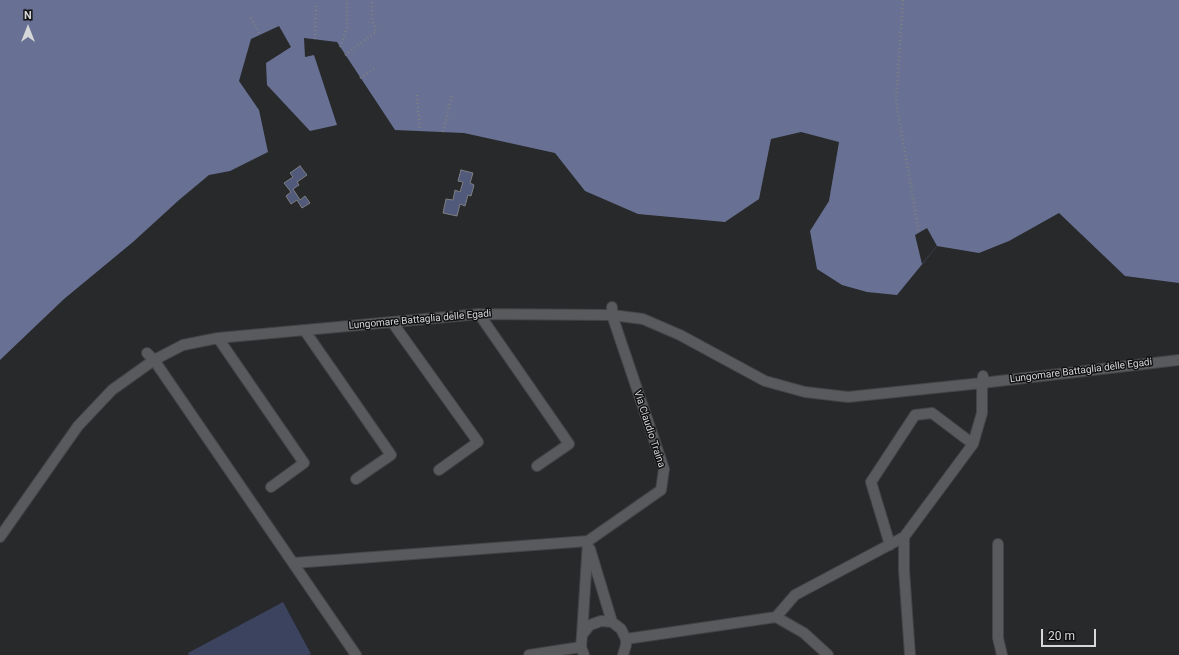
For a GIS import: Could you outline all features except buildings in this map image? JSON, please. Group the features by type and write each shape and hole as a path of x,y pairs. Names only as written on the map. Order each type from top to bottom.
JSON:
{"street":[{"name":"Lungomare Battaglia delle Egadi","path":"0,537 78,426 112,390 151,357 183,345 218,338 479,314 612,311 643,319 680,336 765,381 805,392 848,397 982,379 1179,360"},
{"name":"Via Claudio Traina","path":"588,541 661,490 664,469 612,311"},
{"path":"479,314 569,444 538,466"},
{"path":"392,322 478,442 439,470"},
{"path":"305,331 391,455 356,479"},
{"path":"218,338 304,464 271,487"},
{"path":"151,357 356,655"},
{"path":"776,617 795,595 904,537 973,444 982,413 982,379"},
{"path":"890,545 872,482 915,415 932,413 973,444"},
{"path":"904,537 904,570 910,655"},
{"path":"293,563 588,541"},
{"path":"588,541 612,622"},
{"path":"529,655 583,651 582,635 588,541"},
{"path":"998,544 998,638 1002,655"},
{"path":"626,639 776,617 804,633 828,655"},
{"path":"582,635 590,625 595,622 601,620 612,622 621,629 626,639 624,654"}],"path":[{"path":"340,47 347,28 347,0"},
{"path":"345,55 376,32 372,20 372,0"},
{"path":"903,0 896,102 919,232"},
{"path":"315,39 316,5"},
{"path":"252,18 260,35"},
{"path":"360,78 374,69"},
{"path":"416,95 420,131"},
{"path":"443,132 452,95"}],"shaded area":[{"path":"0,0 1179,0 1179,283 1125,276 1059,213 1009,241 979,253 937,246 897,295 867,292 842,285 817,269 810,231 829,201 839,142 801,132 771,139 759,199 725,222 638,214 585,191 555,153 464,133 395,130 337,42 304,38 305,57 314,55 337,125 310,131 267,85 266,63 291,47 279,26 251,39 239,81 259,110 268,152 230,171 209,175 133,242 64,299 0,360"},
{"path":"283,602 311,654 189,655 188,653"}],"pier":[{"path":"927,228 937,246 922,264 915,235"}]}
